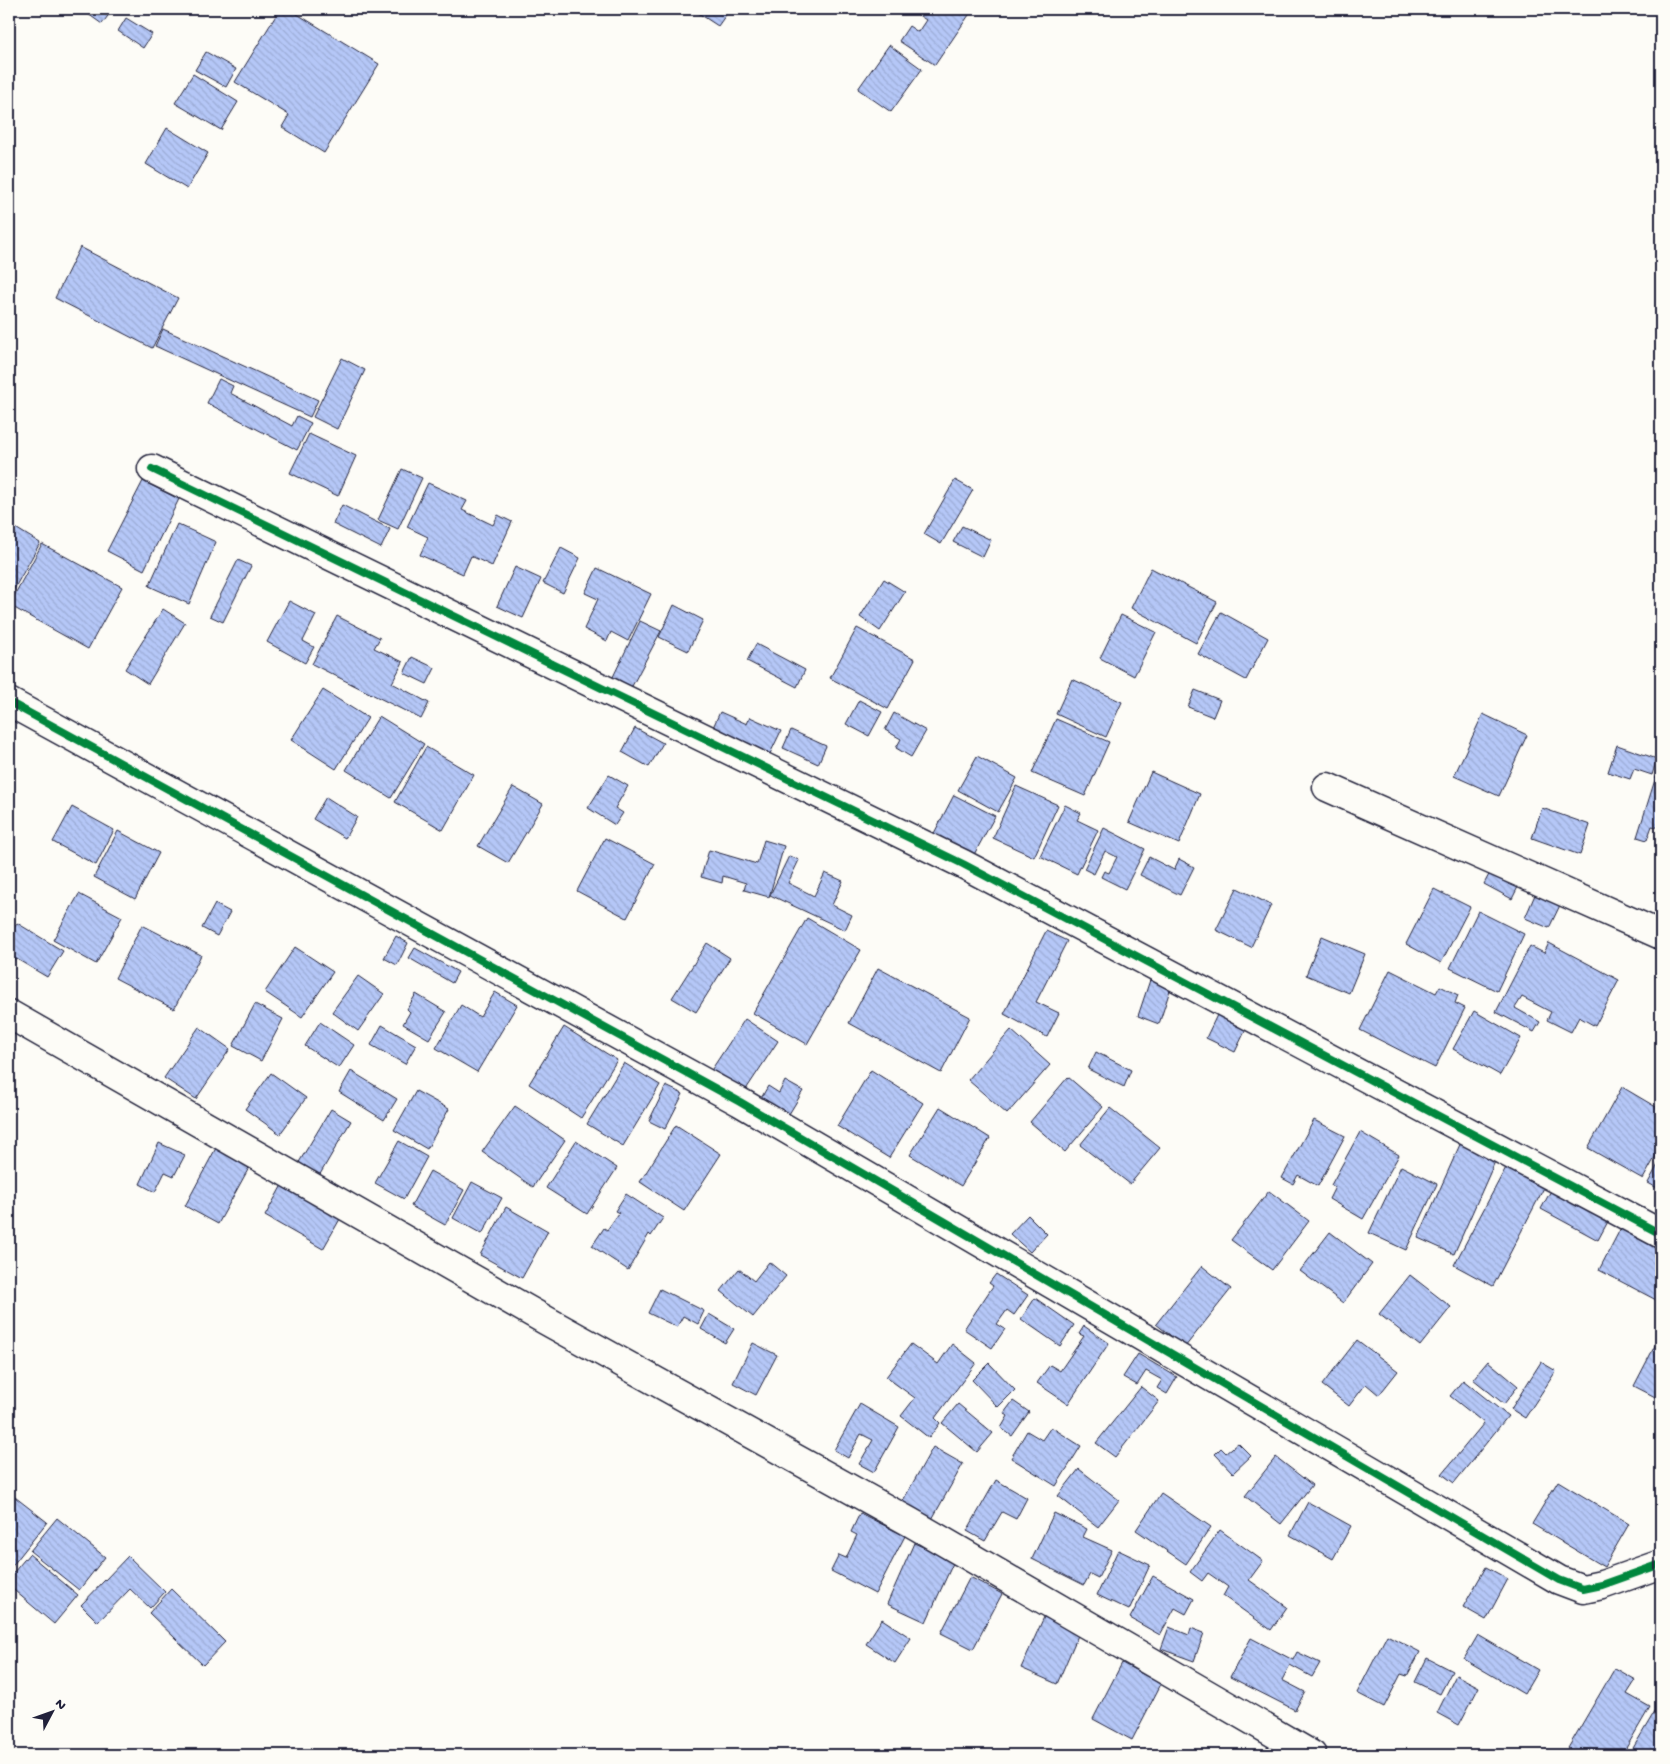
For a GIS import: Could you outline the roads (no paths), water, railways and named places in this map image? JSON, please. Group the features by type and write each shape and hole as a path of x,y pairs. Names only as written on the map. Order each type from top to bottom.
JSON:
{"street":[{"path":"152,469 963,864 1661,1234"},
{"path":"9,702 740,1102 1559,1580 1584,1589 1602,1585 1661,1564"},
{"path":"1327,787 1661,935"},
{"path":"9,1014 547,1321 910,1522 1312,1755"}]}
